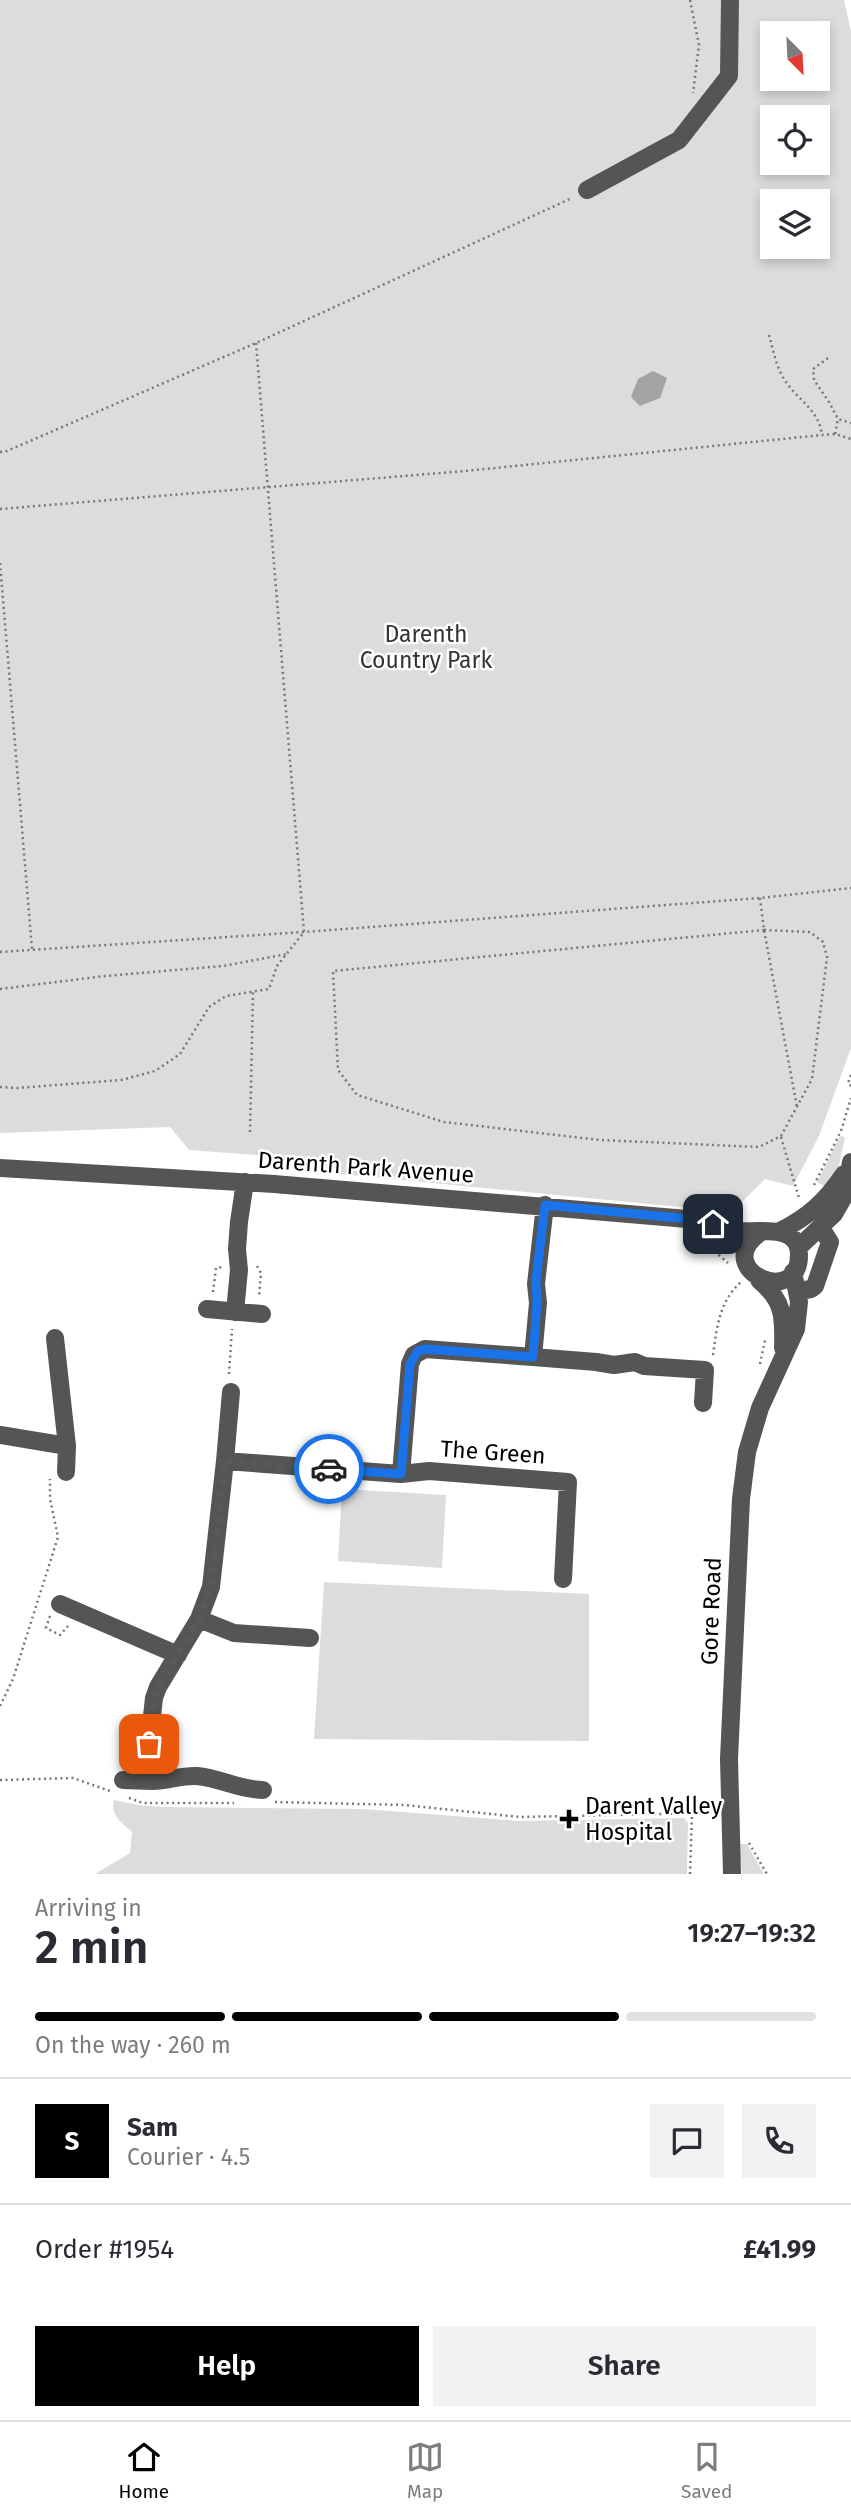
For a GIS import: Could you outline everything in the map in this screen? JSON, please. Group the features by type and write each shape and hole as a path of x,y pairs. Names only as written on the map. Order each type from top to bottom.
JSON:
{"street":[{"path":"587,190 679,140 729,76 730,0"},
{"path":"798,1248 834,1213 845,1195 851,1163"},
{"path":"745,1254 753,1237 761,1231 780,1231 803,1219 824,1202 851,1163"},
{"name":"Darenth Park Avenue","path":"0,1168 246,1182 545,1205 699,1220 725,1230 761,1231"},
{"path":"235,1312 239,1270 239,1222 246,1182"},
{"path":"533,1357 536,1280 545,1205"},
{"path":"799,1292 813,1289 819,1277 830,1242 821,1228"},
{"path":"725,1230 745,1254 749,1279 766,1282 776,1282 793,1272 799,1256 792,1238 780,1231"},
{"name":"Gore Road","path":"732,1874 729,1759 741,1499 747,1452 754,1427 782,1356 796,1329 799,1292 793,1272"},
{"name":"Gore Road","path":"749,1279 773,1292 780,1304 784,1328 782,1356"},
{"path":"207,1309 261,1314"},
{"path":"55,1338 67,1446 66,1472"},
{"path":"401,1474 412,1350 533,1357 598,1356 614,1365 635,1362 644,1366 705,1370 703,1404"},
{"path":"153,1781 149,1740 154,1698 199,1619 210,1592 215,1569 214,1553 225,1461 230,1386"},
{"path":"0,1434 67,1446"},
{"name":"The Green","path":"225,1461 401,1474 429,1471 568,1482 564,1579"},
{"path":"55,1610 178,1655"},
{"path":"199,1619 234,1633 310,1638"},
{"path":"123,1780 153,1781 194,1776 216,1779 264,1796"}],"path":[{"path":"687,100 694,90 699,45 690,0"},
{"path":"0,452 256,343 587,190"},
{"path":"769,335 784,379 814,414 822,435"},
{"path":"0,1087 121,1080 155,1072 180,1054 209,1007 226,996 269,989 277,966 304,932 256,343"},
{"path":"828,358 814,368 812,376 838,419 835,435"},
{"path":"838,419 851,423"},
{"path":"0,509 465,471 822,435 851,439"},
{"path":"0,563 32,949"},
{"path":"0,953 760,898 851,888"},
{"path":"760,898 797,1107"},
{"path":"764,930 810,932 823,942 827,957 812,1079 797,1107 781,1136 759,1147 600,1140 444,1122 357,1095 338,1070 332,971 764,930"},
{"path":"0,989 105,976 223,966 287,954"},
{"path":"250,1132 253,992"},
{"path":"851,1075 848,1083 851,1086"},
{"path":"814,1185 841,1131 851,1098"},
{"path":"781,1136 801,1204"},
{"path":"713,1360 723,1305 728,1294 749,1279"},
{"path":"230,1386 230,1353 235,1312"},
{"path":"0,1706 13,1679 58,1537 50,1499 50,1479 66,1472"},
{"path":"55,1610 46,1629 60,1635 73,1624"},
{"path":"0,1780 73,1778 143,1803 241,1803"},
{"path":"264,1796 404,1805 520,1817 714,1813"},
{"path":"690,1874 692,1814"},
{"path":"746,1838 767,1874"}],"green space":[{"name":"Darenth Country Park","path":"0,0 844,0 851,32 851,1048 819,1136 793,1186 765,1179 732,1212 320,1172 320,1160 189,1150 170,1127 0,1133"},
{"path":"840,1136 845,1137 838,1170 825,1187 817,1182"},
{"path":"342,1489 446,1495 442,1568 338,1561"},
{"path":"324,1582 589,1594 589,1741 314,1739"},
{"name":"Darent Valley Hospital","path":"114,1800 163,1807 363,1809 520,1821 684,1818 688,1823 687,1874 95,1874 130,1853 132,1832 115,1814"},
{"path":"739,1844 747,1844 764,1874 742,1874"}],"shaded area":[{"path":"653,371 667,378 660,398 640,406 631,397 638,379"}],"way so far":[{"path":"149,1744 156,1690 199,1619 211,1587 225,1461 329,1469"}],"place":[{"name":"Darent Valley Hospital","path":"569,1819"}],"route":[{"path":"329,1469 401,1474 410,1364 418,1351 425,1349 533,1357 538,1297 536,1280 545,1205 699,1220 713,1224"}]}
